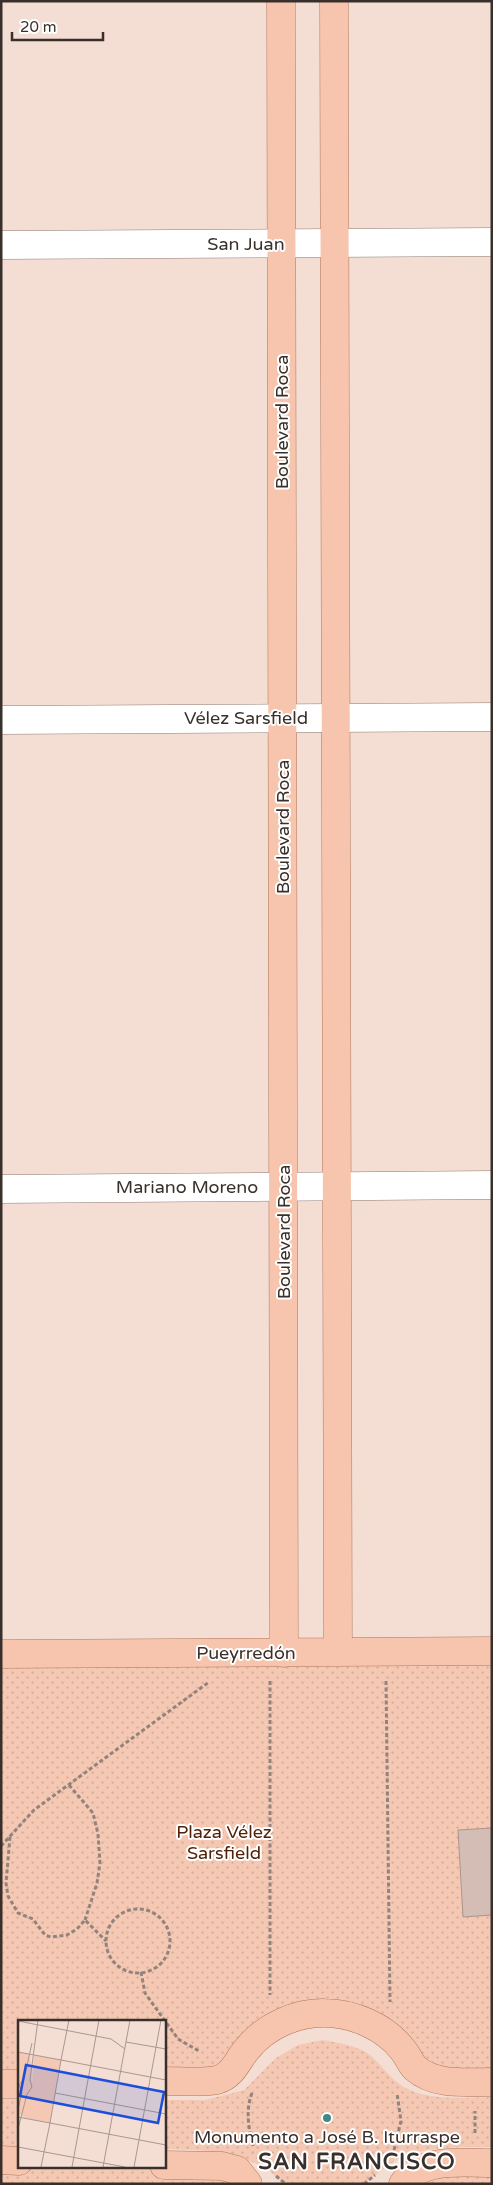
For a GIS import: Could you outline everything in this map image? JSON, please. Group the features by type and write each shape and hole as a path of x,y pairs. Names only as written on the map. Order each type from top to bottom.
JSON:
{"main road":[{"name":"Boulevard Roca","path":"277,1653 284,1187 281,1"},
{"path":"334,1 338,1652"},
{"name":"Pueyrredón","path":"1,1654 492,1651"},
{"path":"165,2081 216,2080 231,2072 248,2047 271,2028 298,2016 325,2013 351,2016 377,2027 401,2047 415,2068 432,2077 449,2082 483,2082"},
{"path":"1,2084 18,2084"},
{"path":"1,2160 18,2161"},
{"path":"403,2184 407,2178 426,2166 483,2163"},
{"path":"165,2165 222,2166 237,2170 248,2184"}],"street":[{"name":"San Juan","path":"1,246 492,242"},
{"name":"Vélez Sarsfield","path":"1,720 492,717"},
{"name":"Mariano Moreno","path":"1,1189 492,1185"}],"path":[{"path":"383,2032 390,2004 385,1652"},
{"path":"271,2028 277,1653"},
{"path":"1,1846 34,1810 213,1679"},
{"path":"10,1837 6,1883 8,1896 18,1913 32,1920 45,1935 51,1937 67,1935 77,1929 85,1920 97,1883 100,1863 98,1834 93,1813 68,1785"},
{"path":"145,1910 163,1921 168,1930 169,1941 168,1951 156,1968 141,1972 126,1970 117,1965 110,1957 106,1941 110,1926 125,1912 145,1910"},
{"path":"85,1920 106,1941"},
{"path":"141,1972 145,1993 164,2020"},
{"path":"165,2021 178,2039 234,2068"},
{"path":"483,2082 483,2163"},
{"path":"392,2153 396,2146 401,2121 398,2096 395,2088"},
{"path":"253,2091 250,2100 248,2125 254,2149"},
{"path":"364,2184 376,2173"},
{"path":"274,2174 286,2184"}],"green space":[{"name":"Plaza Vélez Sarsfield","path":"492,1651 492,2082 449,2082 377,2027 298,2016 231,2073 165,2081 165,2020 18,2020 18,2084 1,2084 1,1654"},
{"path":"322,2040 359,2049 370,2055 394,2080 404,2087 424,2095 447,2098 492,2097 492,2147 446,2148 413,2153 397,2159 361,2184 285,2183 267,2169 242,2158 204,2151 165,2149 165,2100 205,2100 244,2090 276,2058 298,2045"},
{"path":"1,2099 18,2099 18,2148 1,2147"},
{"path":"1,2160 18,2166 18,2168 165,2168 165,2166 248,2184 1,2184"},
{"path":"492,2163 492,2184 403,2184"}],"building":[{"path":"492,1828 492,1915 463,1917 458,1830"}],"place":[{"name":"Monumento a José B. Iturraspe","path":"327,2118"}],"district":[{"name":"SAN FRANCISCO","path":"357,2162"}]}
